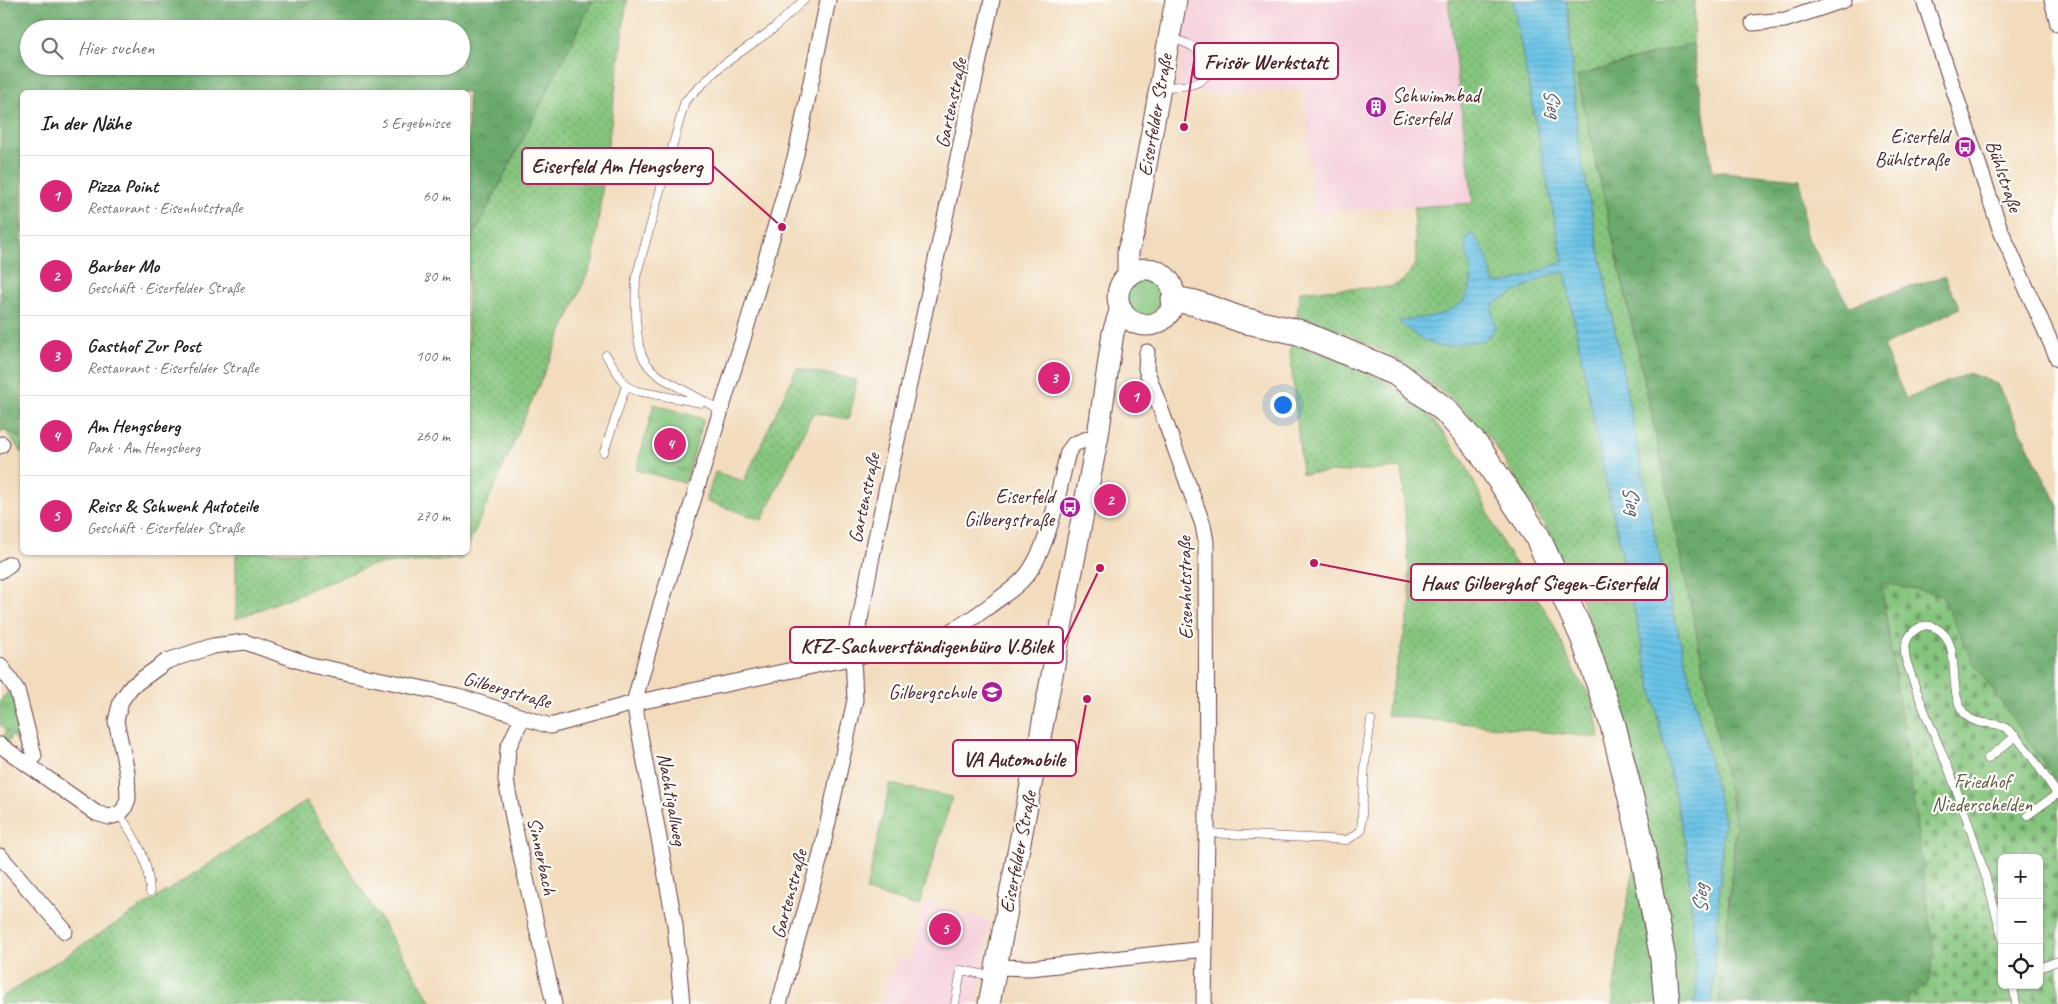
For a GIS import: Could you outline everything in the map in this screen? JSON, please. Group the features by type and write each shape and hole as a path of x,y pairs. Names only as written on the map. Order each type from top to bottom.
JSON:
{"highway":[{"path":"1171,307 1195,303 1242,320 1298,332 1396,373 1445,410 1479,449 1537,536 1583,637 1613,725 1639,833 1662,958 1667,1004"}],"main road":[{"name":"Eiserfelder Straße","path":"989,1004 1098,434 1113,333 1121,308 1119,291 1128,276 1128,251 1134,231 1176,0"},
{"path":"1134,231 1142,250 1154,270"},
{"path":"1128,276 1136,271 1145,269 1154,270 1167,278 1172,284 1171,307"},
{"name":"Eiserfelder Straße","path":"1107,376 1117,354 1126,342 1142,325 1157,323 1171,307"},
{"path":"1121,308 1126,316 1142,325"}],"street":[{"name":"Nachtigallweg","path":"682,1004 675,925 634,703 661,604 722,411 796,154 828,0"},
{"name":"Gartenstraße","path":"779,1004 820,858 855,700 854,656 872,556 992,0"},
{"path":"1754,23 1784,20 1844,0"},
{"name":"Bühlstraße","path":"1924,0 2000,229 2058,360"},
{"path":"2052,0 2058,24"},
{"name":"Eisenhutstraße","path":"1147,352 1146,369 1203,525 1206,542 1207,833 1204,1004"},
{"name":"Gilbergstraße","path":"119,814 128,799 126,772 116,721 121,701 130,687 167,661 213,646 245,642 311,665 458,696 550,726 634,703 928,642 949,634 1017,585 1031,570 1043,545 1068,452 1074,444 1098,434"},
{"path":"0,665 17,690 34,756 29,764"},
{"name":"Sinnerbach","path":"522,718 508,748 506,780 554,1004"},
{"path":"0,745 96,813 109,817 119,814"},
{"path":"0,856 65,931"},
{"path":"995,972 1206,949"}],"lane":[{"path":"722,411 653,372 646,363 641,353 634,298 636,277 685,101 721,66 773,29 804,0"},
{"path":"1160,88 1195,84 1205,77 1204,59 1201,54 1189,44 1169,38"},
{"path":"606,355 626,386 676,399 705,403"},
{"path":"604,452 626,386"},
{"path":"1998,922 1971,830 1916,688 1905,653 1906,640 1914,630 1924,626 1935,627 1946,635 1952,649 1955,686 1961,707 1968,717 1983,724 2004,726 2016,736 2058,795 2028,815"},
{"path":"1207,833 1347,840 1361,830 1371,720"},
{"path":"1987,759 2016,736"},
{"path":"119,814 144,854 150,892"},
{"path":"2043,967 2058,961"},
{"path":"955,1004 961,970 995,972"},
{"path":"2014,989 2016,1004"}],"shaded area":[{"path":"1191,0 1448,0 1473,203 1313,212 1304,90 1175,93"},
{"path":"923,902 990,921 977,1004 881,1004 885,984 900,958 911,960"}],"green space":[{"path":"0,0 593,0 470,243 470,90 20,90 20,437 5,430 0,432"},
{"path":"593,0 627,0 593,261 470,542 470,243"},
{"path":"1448,0 1514,0 1513,4 1602,463 1687,850 1697,994 1693,1004 1612,1004 1622,928 1646,811 1606,669 1582,601 1547,530 1489,436 1449,397 1403,362 1352,336 1297,315 1300,291 1391,287 1403,281 1416,263 1414,207 1473,203"},
{"path":"1567,0 1695,0 1693,43 1577,76 1645,383 1736,826 1719,1004 1712,1004 1724,820 1656,541 1578,142"},
{"path":"1693,43 1713,171 1800,179 1806,235 1849,306 1944,276 1960,308 1883,346 1906,399 1969,373 1997,384 2058,506 2058,783 1973,662 1941,595 1881,583 1934,951 1930,981 1908,998 1908,1004 1719,1004 1736,826 1645,383 1577,76"},
{"path":"1146,269 1157,271 1166,277 1172,286 1174,297 1172,308 1166,317 1157,323 1146,325 1135,323 1126,317 1120,308 1118,297 1120,286 1126,277 1135,271"},
{"path":"1292,341 1382,379 1425,409 1464,461 1503,544 1552,621 1574,671 1592,699 1600,738 1386,715 1411,603 1402,468 1302,474 1290,351"},
{"path":"797,368 857,380 849,419 813,413 762,520 706,501 715,472 744,481"},
{"path":"654,404 704,419 685,483 636,470"},
{"path":"5,430 20,437 20,450"},
{"path":"236,555 464,555 462,559 372,565 236,619"},
{"name":"Friedhof Niederschelden","path":"1881,582 1941,595 1973,662 2058,783 2058,1004 1908,1004 1908,998 1930,981 1934,951"},
{"path":"12,687 28,748 25,754 12,735 6,745 0,741 6,731 0,725 0,701"},
{"path":"890,784 952,797 919,906 866,891"},
{"path":"307,801 433,1004 0,1004 0,998"}],"water":[{"name":"Sieg","path":"1514,0 1567,0 1578,142 1656,541 1724,820 1712,1004 1693,1004 1697,994 1687,850 1602,463 1565,272 1547,276 1495,303 1492,309 1495,327 1491,335 1484,340 1441,347 1422,339 1399,323 1400,320 1425,318 1448,311 1466,297 1470,287 1471,273 1466,248 1468,235 1473,235 1482,246 1495,283 1520,279 1563,262 1513,4"}],"place":[{"name":"Schwimmbad Eiserfeld","path":"1376,107"},
{"name":"Frisör Werkstatt","path":"1184,127"},
{"name":"Eiserfeld Bühlstraße","path":"1965,147"},
{"name":"Eiserfeld Am Hengsberg","path":"782,227"},
{"name":"Gasthof Zur Post","path":"1054,378"},
{"name":"Pizza Point","path":"1135,397"},
{"name":"Am Hengsberg","path":"670,444"},
{"name":"Barber Mo","path":"1110,500"},
{"name":"Eiserfeld Gilbergstraße","path":"1070,507"},
{"name":"Haus Gilberghof Siegen-Eiserfeld","path":"1314,563"},
{"name":"KFZ-Sachverständigenbüro V.Bilek","path":"1100,568"},
{"name":"Gilbergschule","path":"992,692"},
{"name":"VA Automobile","path":"1087,699"},
{"name":"Reiss & Schwenk Autoteile","path":"945,929"}]}
